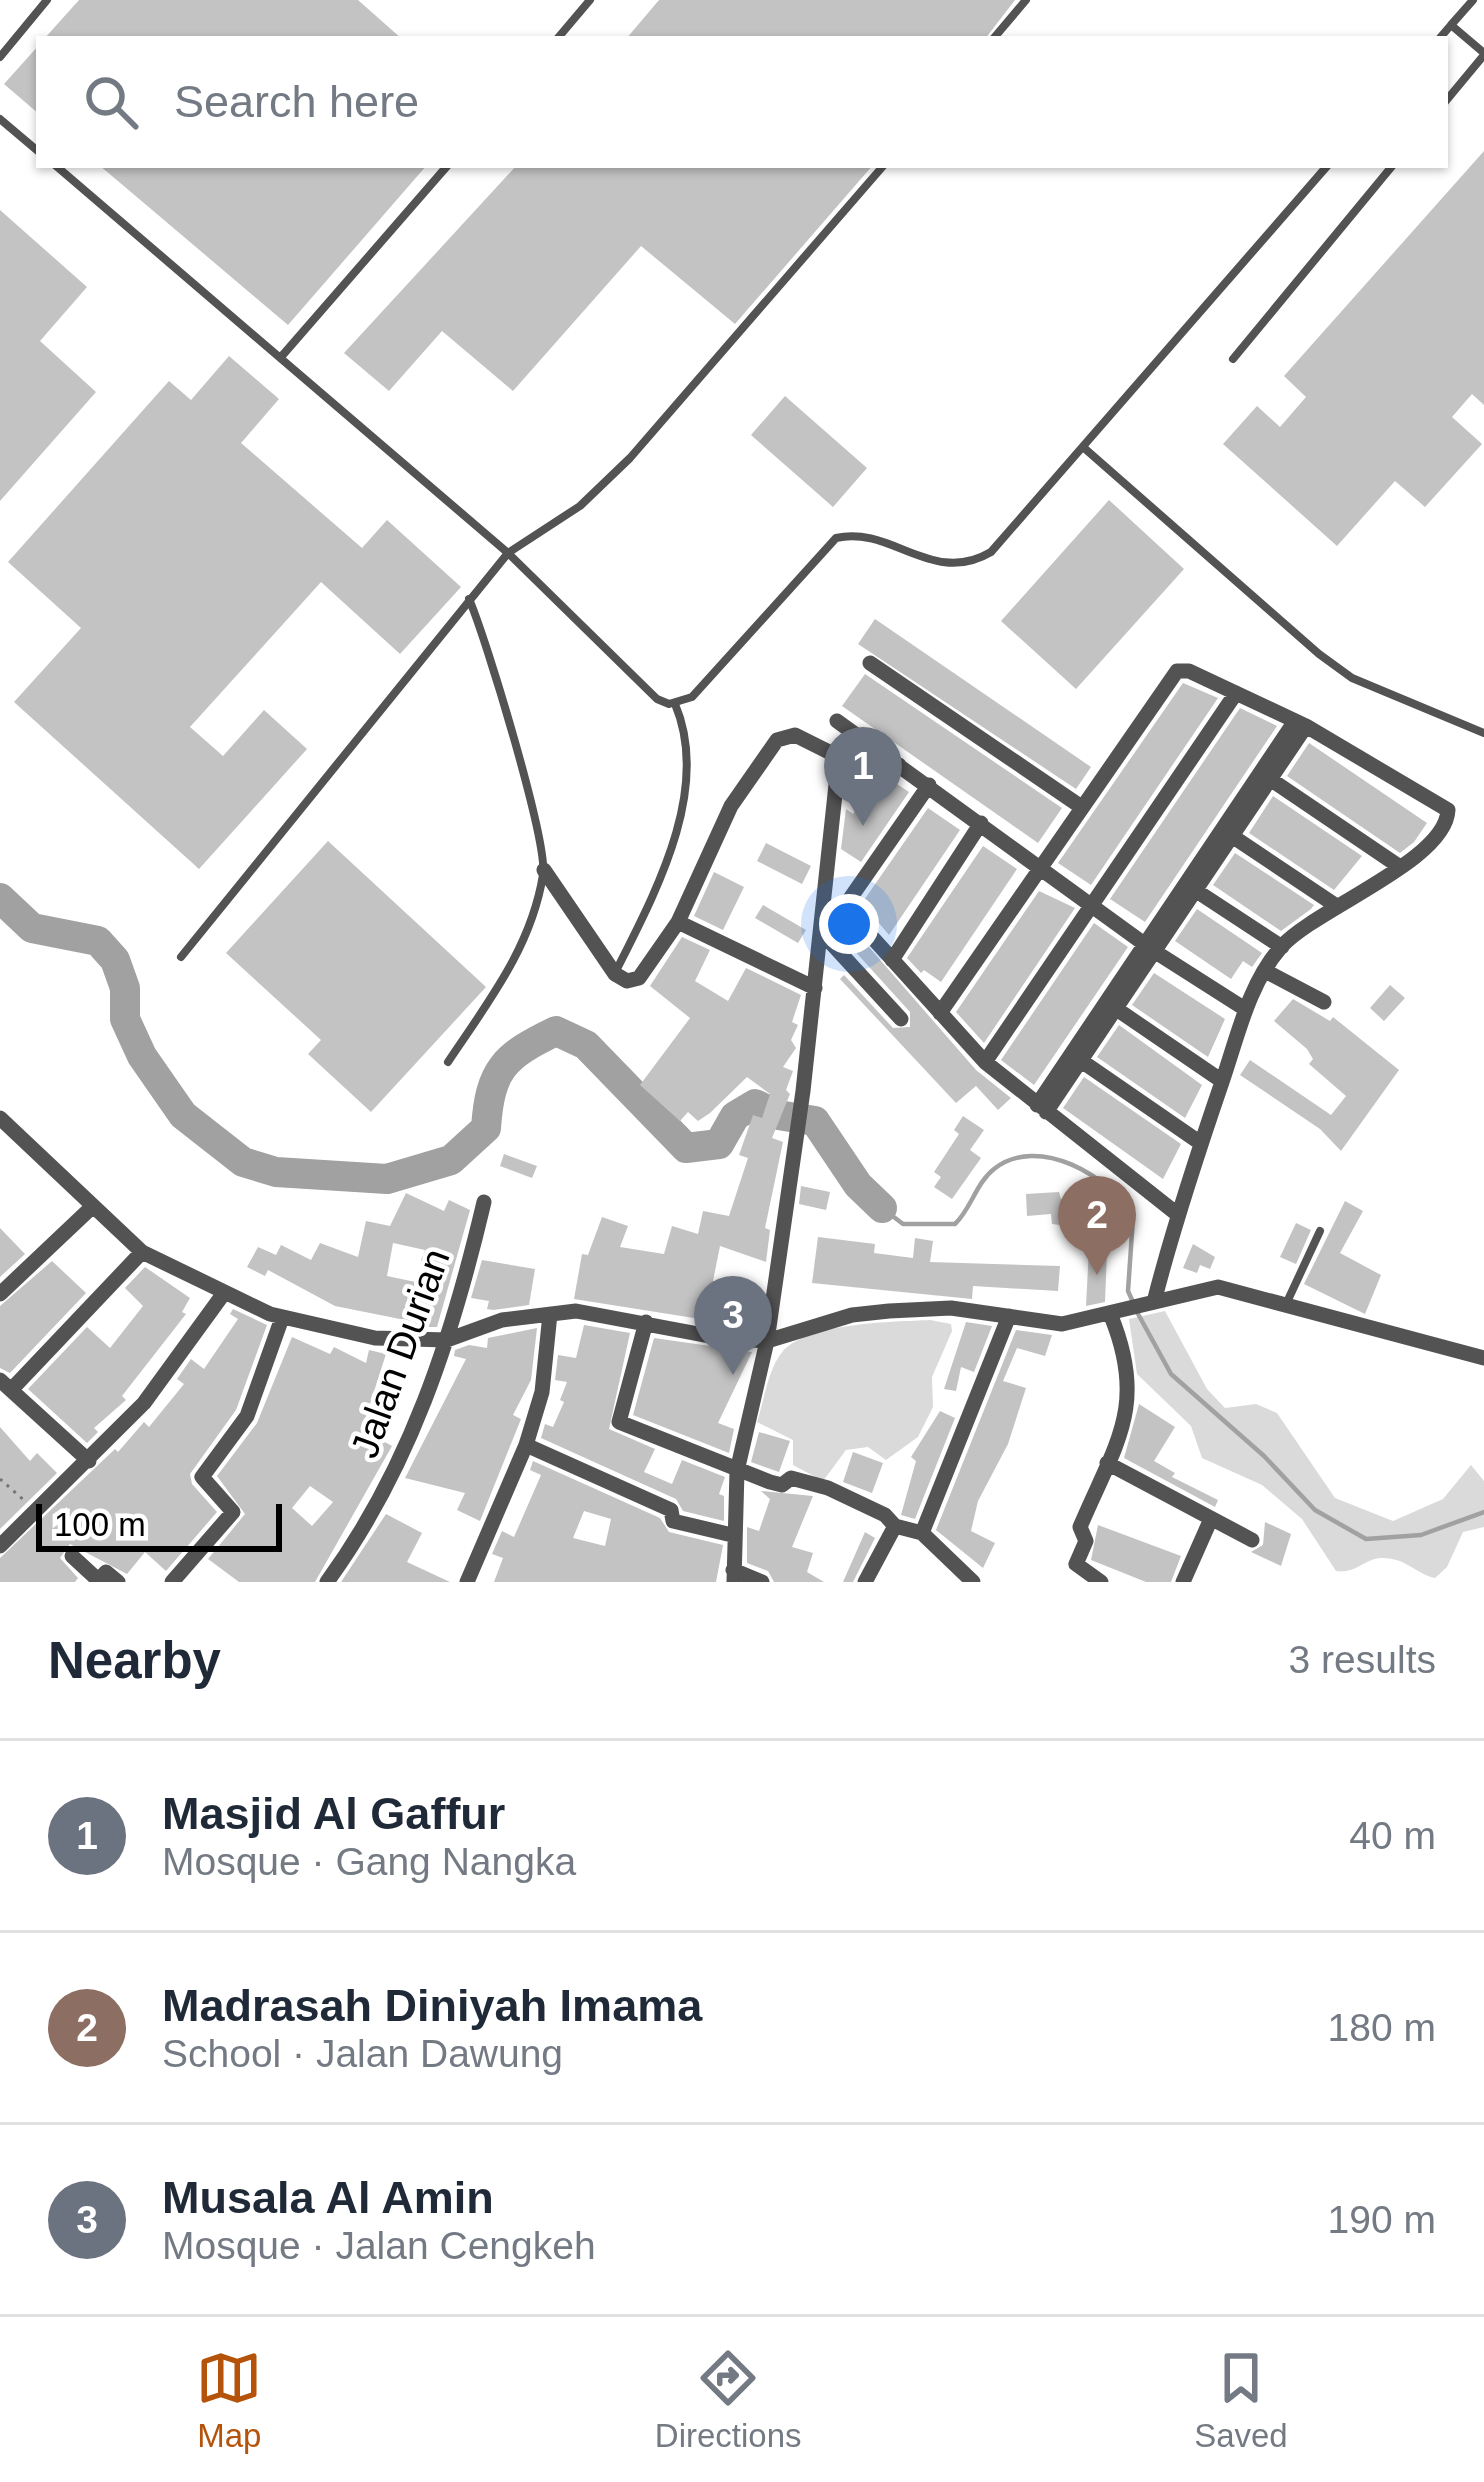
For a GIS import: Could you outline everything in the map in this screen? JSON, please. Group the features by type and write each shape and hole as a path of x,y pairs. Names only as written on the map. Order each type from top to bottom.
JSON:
{"street":[{"path":"870,663 1080,806"},
{"path":"940,1013 1177,671 1189,671 1300,723 1448,810 1443,830 1400,867 1335,905 1282,947 1245,1009 1149,1303"},
{"path":"986,1062 1236,693"},
{"path":"837,721 1149,947 1245,1009"},
{"path":"1041,1108 1115,1008 1149,947 1232,836 1300,723"},
{"path":"1081,1053 1300,723"},
{"path":"544,870 615,974 627,981 639,978 678,922 731,806 777,740 796,735 839,758 899,765"},
{"path":"762,1582 733,1576 737,1472 767,1341 803,1091 839,758"},
{"path":"1270,779 1400,867"},
{"path":"929,785 849,900 852,915 986,1062 1177,1214"},
{"path":"892,960 981,823"},
{"path":"1232,836 1335,905"},
{"path":"1195,890 1282,947"},
{"path":"678,922 815,988"},
{"path":"820,932 901,1018"},
{"path":"1267,972 1324,1002"},
{"path":"1115,1008 1222,1081"},
{"path":"1081,1053 1199,1142"},
{"path":"0,1118 142,1252 282,1318 375,1338 447,1340 502,1320 576,1311 720,1339 767,1341 852,1315 952,1308 1062,1324 1218,1287 1484,1358"},
{"name":"Jalan Durian","path":"327,1582 396,1471 447,1340 484,1202"},
{"path":"0,1294 92,1207"},
{"path":"88,1461 5,1385 142,1252"},
{"path":"0,1546 38,1513 168,1377 224,1293"},
{"path":"467,1582 526,1445 542,1392 550,1314"},
{"path":"1101,1582 1076,1564 1086,1541 1080,1528 1127,1413 1130,1390 1117,1314"},
{"path":"922,1533 1009,1316"},
{"path":"172,1582 233,1512 202,1477 247,1416 282,1318"},
{"path":"646,1322 619,1422 737,1472 770,1482 782,1484 791,1478 828,1488 885,1515 895,1526 922,1533 973,1582"},
{"path":"526,1445 671,1510 673,1521 732,1535"},
{"path":"1107,1463 1252,1540"},
{"path":"1183,1582 1210,1521"},
{"path":"866,1582 895,1526"},
{"path":"72,1556 98,1581 106,1572 118,1582"}],"lane":[{"path":"0,57 47,0"},
{"path":"560,36 590,0"},
{"path":"996,36 1026,0"},
{"path":"1441,36 1473,0"},
{"path":"1448,98 1484,54 1451,25"},
{"path":"0,119 36,149"},
{"path":"59,168 508,554 657,699 674,704 692,697 836,538 862,538 946,565 970,565 991,552 1325,168"},
{"path":"281,357 445,168"},
{"path":"181,957 508,554 580,506 630,458 881,168"},
{"path":"1233,359 1391,168"},
{"path":"1083,446 1319,654 1367,685 1484,733"},
{"path":"448,1062 516,961 544,870 486,638 469,599"},
{"path":"615,974 682,805 689,758 674,704"},
{"path":"1286,1302 1320,1231"}],"path":[{"path":"0,1479 38,1513"}],"shaded area":[{"path":"1165,1311 1207,1389 1225,1408 1256,1404 1277,1413 1335,1498 1393,1521 1443,1499 1471,1465 1484,1481 1484,1527 1463,1532 1447,1567 1435,1578 1389,1558 1336,1571 1302,1519 1262,1485 1202,1458 1191,1426 1137,1374 1129,1319"},
{"path":"930,1320 951,1324 952,1331 932,1377 933,1407 918,1437 886,1460 868,1447 846,1450 823,1481 793,1465 793,1440 757,1422 774,1366 796,1341 853,1325"}],"building":[{"path":"79,0 358,0 399,36 47,36"},
{"path":"659,0 1015,0 987,36 629,36"},
{"path":"36,48 36,111 4,84"},
{"path":"1484,151 1484,405 1472,394 1452,417 1482,444 1425,507 1395,481 1337,546 1223,444 1257,406 1280,427 1306,397 1284,376"},
{"path":"103,168 424,168 288,325"},
{"path":"514,168 870,168 735,324 641,246 513,391 442,331 389,391 344,353"},
{"path":"0,210 87,287 40,341 96,392 0,501"},
{"path":"229,356 279,399 241,443 362,548 387,520 461,587 400,654 321,582 190,727 223,756 264,710 307,749 199,869 14,702 81,628 8,562 169,381 191,400"},
{"path":"785,396 867,468 833,507 751,435"},
{"path":"1109,500 1184,569 1076,689 1001,621"},
{"path":"875,619 1091,767 1076,789 858,644"},
{"path":"865,674 1062,808 1038,843 842,706"},
{"path":"1183,683 1218,698 1091,885 1058,863"},
{"path":"1240,708 1277,726 1145,922 1110,899"},
{"path":"1309,743 1427,823 1414,842 1400,853 1287,776"},
{"path":"885,776 909,792 861,862 841,849 846,809 853,814"},
{"path":"1273,796 1362,856 1334,890 1249,833"},
{"path":"928,808 960,830 889,935 862,903"},
{"path":"328,841 486,987 371,1112 308,1054 321,1040 226,953"},
{"path":"766,843 811,866 802,884 757,861"},
{"path":"983,846 1017,869 941,982 924,970 921,973 907,958"},
{"path":"1235,853 1314,905 1281,931 1213,885"},
{"path":"714,872 744,887 723,930 694,916"},
{"path":"1039,891 1075,908 984,1043 956,1012"},
{"path":"763,905 806,930 798,943 755,918"},
{"path":"835,908 976,1070 1011,1098 998,1110 976,1086 956,1103 840,979 844,975 893,1028 910,1027 910,1012 833,922"},
{"path":"1197,909 1262,953 1252,967 1243,961 1231,979 1175,941"},
{"path":"1094,923 1128,947 1034,1085 1001,1060"},
{"path":"682,937 710,950 695,981 728,1001 746,968 801,995 792,1022 798,1025 791,1040 796,1048 783,1067 793,1071 786,1090 790,1094 772,1138 783,1142 765,1228 770,1230 766,1262 720,1246 713,1281 762,1290 757,1328 574,1299 582,1254 588,1255 602,1217 628,1226 620,1247 664,1254 672,1226 698,1234 703,1211 729,1216 748,1158 739,1155 753,1115 762,1118 770,1094 747,1077 698,1121 688,1112 680,1121 640,1085 690,1018 650,986"},
{"path":"1154,973 1225,1019 1208,1057 1132,1005"},
{"path":"1390,985 1405,998 1384,1021 1370,1008"},
{"path":"1293,999 1330,1021 1333,1017 1399,1070 1341,1151 1320,1129 1240,1075 1250,1060 1331,1115 1346,1096 1309,1064 1313,1059 1307,1049 1274,1021"},
{"path":"1119,1025 1202,1085 1185,1118 1097,1057"},
{"path":"1084,1077 1181,1144 1163,1179 1063,1108"},
{"path":"963,1116 984,1130 970,1150 981,1158 952,1199 934,1187 941,1177 934,1172 959,1134 954,1130"},
{"path":"504,1154 537,1166 532,1178 500,1166"},
{"path":"801,1186 830,1192 826,1210 799,1204"},
{"path":"1059,1192 1062,1203 1109,1202 1105,1302 1086,1306 1090,1229 1052,1224 1051,1214 1027,1216 1026,1194"},
{"path":"406,1193 444,1211 449,1200 470,1210 437,1327 416,1327 415,1322 335,1306 268,1270 265,1276 247,1267 258,1247 276,1255 281,1245 311,1260 320,1243 358,1257 366,1221 390,1226","holes":["393,1243 425,1250 421,1260 430,1285 387,1276"]},
{"path":"1345,1201 1363,1211 1340,1253 1381,1275 1365,1314 1304,1284"},
{"path":"1296,1223 1311,1230 1296,1264 1280,1257"},
{"path":"0,1228 25,1254 0,1277"},
{"path":"818,1237 875,1244 874,1253 913,1258 915,1238 933,1241 930,1262 1060,1266 1058,1291 973,1286 972,1299 812,1283"},
{"path":"1193,1244 1215,1257 1210,1269 1200,1265 1197,1273 1183,1268"},
{"path":"482,1260 535,1269 529,1305 493,1310 487,1309 489,1301 471,1298"},
{"path":"52,1261 86,1293 10,1373 0,1368 0,1306"},
{"path":"145,1267 190,1298 182,1312 186,1314 122,1396 126,1400 94,1428 98,1432 87,1443 28,1389 87,1327 110,1348 143,1306 125,1288"},
{"path":"233,1309 267,1325 236,1410 190,1474 192,1484 217,1512 166,1571 145,1552 127,1574 70,1544 60,1558 78,1578 75,1582 0,1582 0,1558 115,1449 118,1452 144,1422 149,1427 184,1384 177,1379 191,1359 204,1369 238,1319 230,1314"},
{"path":"966,1322 992,1326 974,1372 961,1367 956,1391 944,1389"},
{"path":"584,1325 630,1333 609,1429 655,1449 644,1472 672,1484 682,1460 725,1477 719,1494 724,1496 724,1521 683,1511 676,1499 541,1438 545,1424 553,1427 564,1402 560,1400 567,1382 555,1380 558,1355 576,1358"},
{"path":"537,1328 531,1380 513,1415 521,1419 480,1521 457,1510 465,1493 405,1478 466,1359 454,1356 455,1350 469,1345 487,1348 488,1338"},
{"path":"1016,1330 1052,1335 1045,1356 1017,1348 1003,1381 1026,1388 1008,1444 978,1501 971,1531 995,1543 983,1568 936,1530"},
{"path":"292,1337 330,1354 334,1347 366,1363 369,1350 386,1354 362,1429 392,1446 315,1582 239,1582 208,1559 245,1514 217,1476 257,1423","holes":["310,1486 333,1502 312,1526 292,1508"]},
{"path":"654,1338 752,1352 718,1423 734,1429 729,1453 633,1415"},
{"path":"1139,1404 1175,1427 1154,1461 1175,1473 1172,1477 1218,1500 1215,1507 1124,1458"},
{"path":"940,1411 955,1418 915,1519 901,1515 916,1461 911,1457"},
{"path":"0,1427 30,1461 37,1453 57,1473 0,1529"},
{"path":"759,1432 790,1441 779,1472 751,1462"},
{"path":"853,1452 883,1463 872,1493 843,1482"},
{"path":"533,1461 660,1518 669,1532 723,1545 716,1582 494,1582 503,1558 492,1554 502,1531 514,1537 541,1475 530,1470","holes":["584,1511 611,1519 605,1546 573,1538"]},
{"path":"761,1491 813,1496 792,1547 813,1553 807,1572 824,1582 774,1582 768,1571 747,1563 747,1527 759,1531 770,1499"},
{"path":"386,1514 422,1533 407,1562 450,1582 341,1582"},
{"path":"1265,1522 1291,1534 1281,1566 1251,1552 1263,1545"},
{"path":"1098,1525 1181,1556 1171,1582 1146,1582 1091,1560"},
{"path":"865,1532 875,1538 853,1582 843,1582"}],"waterway":[{"path":"0,898 32,928 98,941 115,960 125,988 125,1019 142,1056 183,1115 243,1162 276,1172 387,1179 451,1160 486,1128 491,1091 503,1067 524,1048 556,1031 586,1045 686,1148 719,1144 735,1116 755,1104 778,1115 815,1121 858,1185 882,1208"},
{"path":"882,1208 903,1224 955,1224 988,1175 1012,1159 1052,1158 1072,1165 1108,1188 1133,1218 1128,1291 1133,1302"},
{"path":"1137,1312 1171,1374 1264,1456 1315,1510 1366,1539 1421,1535 1484,1512"}],"place":[{"name":"Masjid Al Gaffur","path":"863,826"},
{"name":"Madrasah Diniyah Imama","path":"1097,1275"},
{"name":"Musala Al Amin","path":"733,1375"}]}
